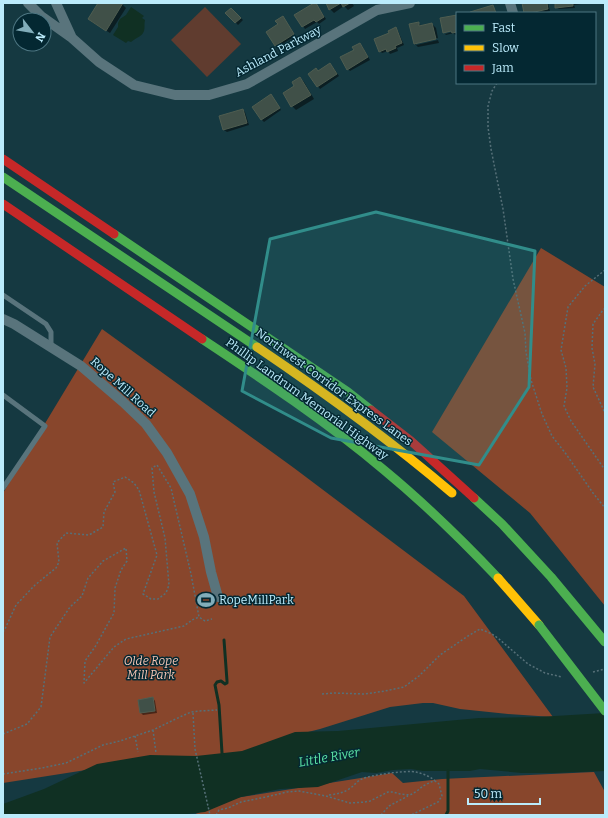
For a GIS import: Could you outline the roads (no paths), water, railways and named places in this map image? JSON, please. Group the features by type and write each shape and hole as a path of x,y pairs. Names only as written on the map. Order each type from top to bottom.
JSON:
{"highway":[{"path":"3,159 221,305 358,400 411,441 483,506 523,546 605,641"},
{"name":"Northwest Corridor Express Lanes","path":"3,177 244,338 341,405 408,456 459,500"},
{"name":"Phillip Landrum Memorial Highway","path":"3,204 242,365 324,423 408,490 445,524 501,581 539,625 605,711"},
{"path":"488,523 523,546"}],"street":[{"name":"Ashland Parkway","path":"28,3 41,16 72,38 99,62 134,85 175,95 208,95 247,84 377,10 410,3"},
{"name":"Ashland Parkway","path":"56,3 72,38"},
{"name":"Rope Mill Road","path":"3,319 14,324 81,366 146,424 167,453 190,494 204,537 218,597"}],"lane":[{"path":"3,295 46,324 51,332 51,347"},
{"path":"3,395 45,426 3,488"}],"water":[{"path":"131,7 144,16 142,18 145,20 144,30 140,36 131,42 128,41 126,43 113,35 118,27 120,19 126,15"},
{"name":"Little River","path":"605,713 605,771 522,773 480,769 470,771 423,771 411,769 376,773 362,772 318,787 280,789 241,797 205,812 178,815 3,815 3,804 44,789 97,764 150,755 196,756 242,751 295,732 338,731 479,718 538,717"}],"waterway":[{"path":"223,755 219,705 215,685 217,682 221,681 225,684 227,683 224,640"},
{"path":"446,815 448,811 448,771"}],"place":[{"name":"RopeMillPark","path":"206,600"}],"park label":[{"name":"Olde Rope Mill Park","path":"151,668"}]}
